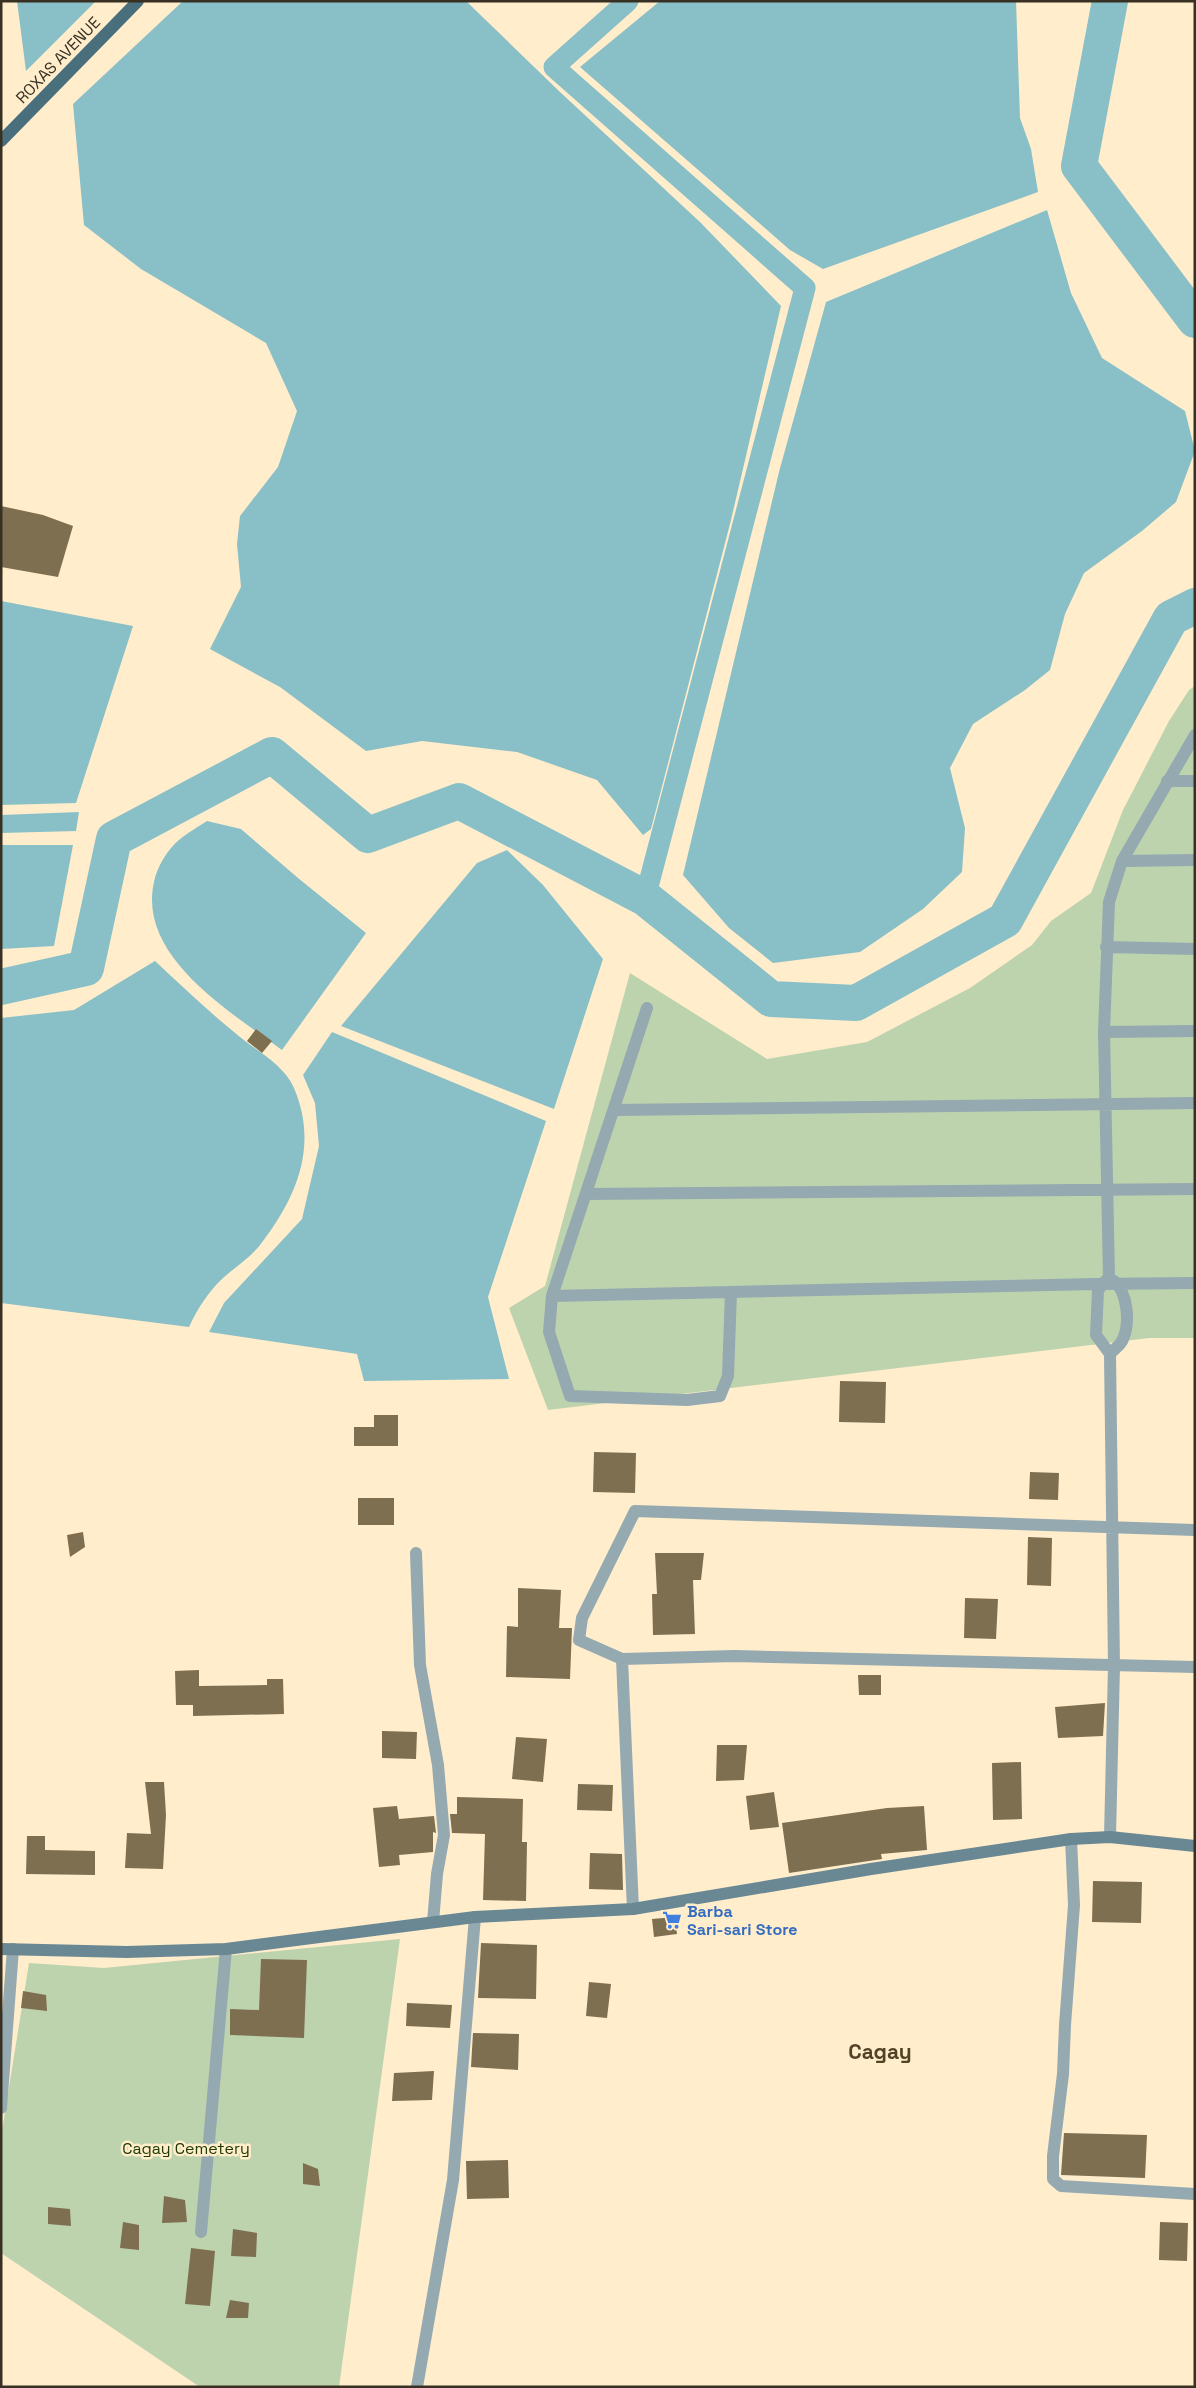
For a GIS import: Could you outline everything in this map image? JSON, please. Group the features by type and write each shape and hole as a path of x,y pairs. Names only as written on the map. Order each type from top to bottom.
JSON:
{"main road":[{"name":"ROXAS AVENUE","path":"1,142 138,1"}],"street":[{"path":"1110,1354 1120,1344 1124,1336 1125,1299 1110,1281 1104,1032 1109,902 1122,861 1195,735"},
{"path":"1168,782 1195,781"},
{"path":"1122,861 1195,860"},
{"path":"1106,947 1195,949"},
{"path":"648,1008 552,1296 549,1332 570,1396 687,1400 720,1396 728,1376 731,1292"},
{"path":"1104,1032 1195,1031"},
{"path":"614,1110 1195,1103"},
{"path":"586,1194 1195,1189"},
{"path":"1110,1281 1098,1290 1096,1335 1110,1354 1114,1666 1110,1836"},
{"path":"552,1296 1110,1281 1195,1284"},
{"path":"1195,1530 635,1511 582,1618 579,1640 622,1659 734,1656 1195,1667"},
{"path":"416,1552 420,1665 438,1765 444,1834 437,1874 433,1922"},
{"path":"622,1659 633,1909"},
{"path":"1,2108 7,1949 127,1952 226,1949 475,1917 633,1909 871,1869 1071,1839 1110,1836 1195,1846"},
{"path":"1071,1839 1074,1905 1064,2025 1063,2074 1054,2156 1054,2179 1060,2186 1195,2194"},
{"path":"417,2387 453,2180 475,1917"},
{"path":"201,2232 226,1949"}],"green space":[{"path":"1195,686 1195,1338 1149,1338 548,1410 509,1308 545,1286 630,973 767,1059 867,1042 970,988 1032,945 1051,921 1091,893 1123,810 1169,721 1189,690"},
{"name":"Cagay Cemetery","path":"400,1939 339,2387 200,2387 1,2253 1,2137 29,1963 104,1968"}],"water":[{"path":"17,1 96,1 26,71"},
{"path":"183,1 466,1 560,92 701,223 781,306 731,520 651,829 643,835 597,780 517,752 422,741 366,751 280,687 210,649 241,587 237,544 240,516 278,467 297,411 266,343 141,269 84,225 73,104"},
{"path":"660,1 1016,1 1020,118 1031,149 1038,192 823,269 790,250 580,67"},
{"path":"1047,210 1071,293 1102,358 1185,411 1195,451 1176,502 1142,531 1084,573 1065,614 1050,670 1025,690 973,724 950,768 965,828 962,872 923,909 860,952 773,963 729,928 683,875 779,472 826,302"},
{"path":"1,601 133,626 76,803 1,805"},
{"path":"79,812 76,831 1,833 1,815"},
{"path":"207,821 241,829 366,933 282,1050 215,1000 193,980 174,958 160,935 153,909 154,882 157,871 175,844"},
{"path":"1,845 73,845 54,946 1,949"},
{"path":"507,850 543,885 603,959 554,1109 341,1026 477,863"},
{"path":"155,961 218,1019 284,1072 290,1080 301,1110 304,1131 304,1151 300,1171 293,1190 284,1209 260,1245 213,1289 189,1327 1,1303 1,1018 74,1010"},
{"path":"332,1032 546,1121 488,1297 509,1379 364,1381 357,1354 209,1332 224,1303 302,1219 319,1146 315,1103 303,1075"}],"building":[{"path":"1,506 43,515 73,526 58,577 1,567"},
{"path":"256,1029 272,1041 262,1053 247,1041"},
{"path":"840,1381 886,1382 885,1423 839,1422"},
{"path":"374,1415 398,1415 398,1446 354,1446 354,1427 374,1427"},
{"path":"594,1452 636,1453 635,1493 593,1492"},
{"path":"1030,1472 1059,1473 1058,1500 1029,1499"},
{"path":"358,1498 394,1498 394,1525 358,1525"},
{"path":"83,1532 85,1547 70,1557 67,1535"},
{"path":"1028,1537 1052,1538 1051,1586 1027,1585"},
{"path":"655,1553 704,1553 701,1580 693,1580 695,1634 653,1635 652,1594 657,1594"},
{"path":"518,1588 561,1590 559,1628 572,1628 570,1679 506,1677 507,1626 518,1627"},
{"path":"965,1598 998,1599 996,1639 964,1638"},
{"path":"199,1670 199,1686 267,1685 267,1679 283,1679 284,1714 193,1716 193,1705 176,1705 175,1671"},
{"path":"858,1675 881,1675 881,1695 859,1695"},
{"path":"1105,1703 1103,1736 1058,1738 1055,1707"},
{"path":"382,1731 417,1732 416,1759 382,1758"},
{"path":"516,1737 547,1739 543,1782 512,1779"},
{"path":"717,1745 747,1745 744,1780 716,1781"},
{"path":"1021,1762 1022,1819 993,1820 992,1763"},
{"path":"145,1782 164,1782 166,1815 163,1869 125,1868 127,1833 151,1834"},
{"path":"578,1784 613,1785 612,1811 577,1810"},
{"path":"774,1792 779,1827 750,1830 746,1796"},
{"path":"457,1797 523,1799 522,1842 527,1842 526,1901 483,1900 485,1834 452,1833 450,1814 457,1814"},
{"path":"397,1806 399,1819 434,1816 436,1833 433,1832 433,1852 399,1855 400,1865 379,1867 373,1808"},
{"path":"924,1806 927,1850 881,1854 882,1859 789,1873 782,1823 887,1808"},
{"path":"27,1836 45,1836 45,1850 95,1851 95,1875 26,1874"},
{"path":"590,1853 622,1854 623,1890 589,1889"},
{"path":"1093,1881 1142,1882 1141,1923 1092,1922"},
{"path":"675,1917 677,1934 654,1937 652,1919"},
{"path":"481,1943 537,1945 536,1999 478,1998"},
{"path":"261,1959 307,1960 304,2038 230,2035 230,2009 259,2010"},
{"path":"589,1982 611,1984 607,2018 586,2016"},
{"path":"23,1991 46,1995 47,2011 21,2008"},
{"path":"407,2003 452,2005 450,2028 406,2026"},
{"path":"473,2033 519,2034 518,2070 471,2067"},
{"path":"434,2071 432,2100 392,2101 394,2073"},
{"path":"1064,2133 1147,2135 1145,2178 1061,2175"},
{"path":"508,2160 509,2198 467,2199 466,2161"},
{"path":"303,2163 318,2169 320,2186 303,2184"},
{"path":"164,2196 185,2200 187,2222 162,2223"},
{"path":"48,2207 70,2209 71,2226 48,2224"},
{"path":"123,2222 139,2225 139,2250 120,2248"},
{"path":"1160,2222 1188,2223 1187,2261 1159,2260"},
{"path":"233,2229 257,2233 256,2257 231,2256"},
{"path":"191,2248 215,2251 210,2306 185,2304"},
{"path":"230,2300 249,2303 248,2318 226,2318"}],"waterway":[{"path":"628,1 554,67 805,288 645,898"},
{"path":"1110,1 1079,166 1195,320"},
{"path":"1,987 86,968 114,839 272,755 368,835 459,801 645,898 771,999 856,1003 1005,920 1171,618 1195,606"}],"place":[{"name":"Barba Sari-sari Store","path":"672,1920"}],"district":[{"name":"Cagay","path":"880,2051"}]}
